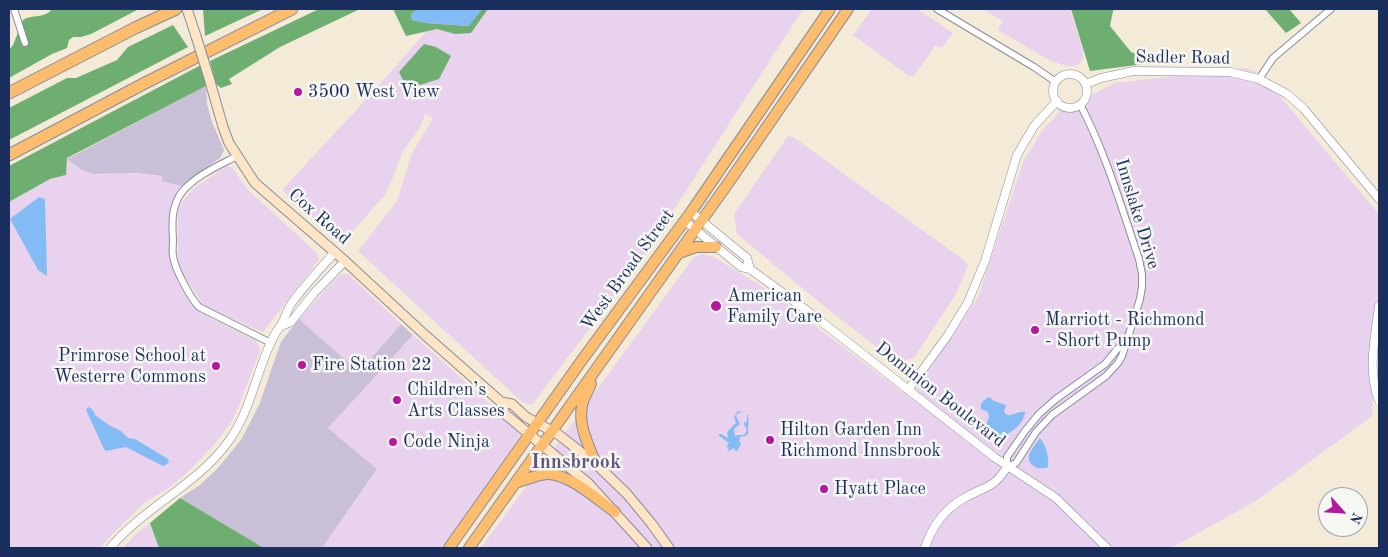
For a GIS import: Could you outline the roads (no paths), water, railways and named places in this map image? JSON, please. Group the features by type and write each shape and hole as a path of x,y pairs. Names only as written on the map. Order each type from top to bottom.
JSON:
{"highway":[{"path":"9,93 176,9"},
{"path":"9,155 145,83 292,9"}],"main road":[{"name":"Cox Road","path":"187,9 229,143 255,183 502,402 512,404 526,417 552,431 596,464 627,494 669,548"},
{"name":"West Broad Street","path":"469,548 698,226 848,9"},
{"name":"West Broad Street","path":"450,548 529,434 685,221 829,10"},
{"path":"679,253 696,247 716,247"},
{"path":"593,373 582,405 581,420 596,464"},
{"name":"Cox Road","path":"502,402 505,414 588,483 647,548"},
{"path":"516,483 541,475 552,474 562,476 578,485 615,512"}],"street":[{"path":"14,9 25,43"},
{"path":"937,9 1056,82"},
{"path":"1259,79 1273,58 1331,9"},
{"name":"Sadler Road","path":"1086,84 1101,78 1134,71 1230,72 1259,79 1287,94 1304,109 1379,199"},
{"path":"1074,74 1080,77 1086,84 1086,97 1075,107 1068,108 1062,106 1057,101 1053,92 1056,82 1064,75 1074,74"},
{"path":"908,390 948,336 968,302 985,261 1017,155 1034,126 1057,101"},
{"name":"Innslake Drive","path":"1007,467 1016,463 1036,432 1052,415 1112,370 1122,356 1140,299 1142,287 1141,270 1104,156 1080,104"},
{"path":"237,156 210,171 182,192 172,214 173,256 177,269 199,308 271,343"},
{"name":"Dominion Boulevard","path":"691,212 698,226 716,247 741,267 750,269 813,315 1007,467 1056,498 1107,548"},
{"name":"Dominion Boulevard","path":"685,221 698,226 747,258 750,269"},
{"path":"110,548 128,529 206,466 224,447 238,426 249,404 271,343 290,306 335,252"},
{"path":"281,326 291,322 314,293 345,261"},
{"path":"1379,306 1372,363 1374,385 1379,400"},
{"name":"Innslake Drive","path":"924,548 932,531 945,513 960,500 994,484 1002,475 1007,467 1007,457 1039,414 1056,399 1105,364 1129,335"}],"water":[{"path":"418,9 482,9 469,26 412,20 411,14"},
{"path":"39,197 45,199 47,276 38,270 10,219"},
{"path":"989,397 1006,405 1004,412 1007,415 1025,412 1020,424 1002,437 989,430 986,425 989,417 988,412 981,409 981,405"},
{"path":"88,407 92,409 96,416 121,431 128,438 135,439 168,459 169,462 163,466 126,447 106,451 86,410"},
{"path":"738,411 743,413 739,412 736,416 740,424 734,429 735,436 746,433 747,430 744,423 747,421 747,414 748,434 740,437 739,441 741,443 736,452 734,448 727,452 729,448 726,447 729,443 718,435 721,434 728,438 727,432 736,423 734,417"},
{"path":"1040,438 1048,456 1048,467 1045,468 1034,467 1029,459 1030,453"}],"place":[{"name":"3500 West View","path":"298,92"},
{"name":"American Family Care","path":"716,306"},
{"name":"Marriott - Richmond - Short Pump","path":"1035,330"},
{"name":"Fire Station 22","path":"302,365"},
{"name":"Primrose School at Westerre Commons","path":"216,366"},
{"name":"Children’s Arts Classes","path":"397,400"},
{"name":"Hilton Garden Inn Richmond Innsbrook","path":"770,440"},
{"name":"Code Ninja","path":"393,442"},
{"name":"Hyatt Place","path":"824,489"}],"district":[{"name":"Innsbrook","path":"576,463"}]}
